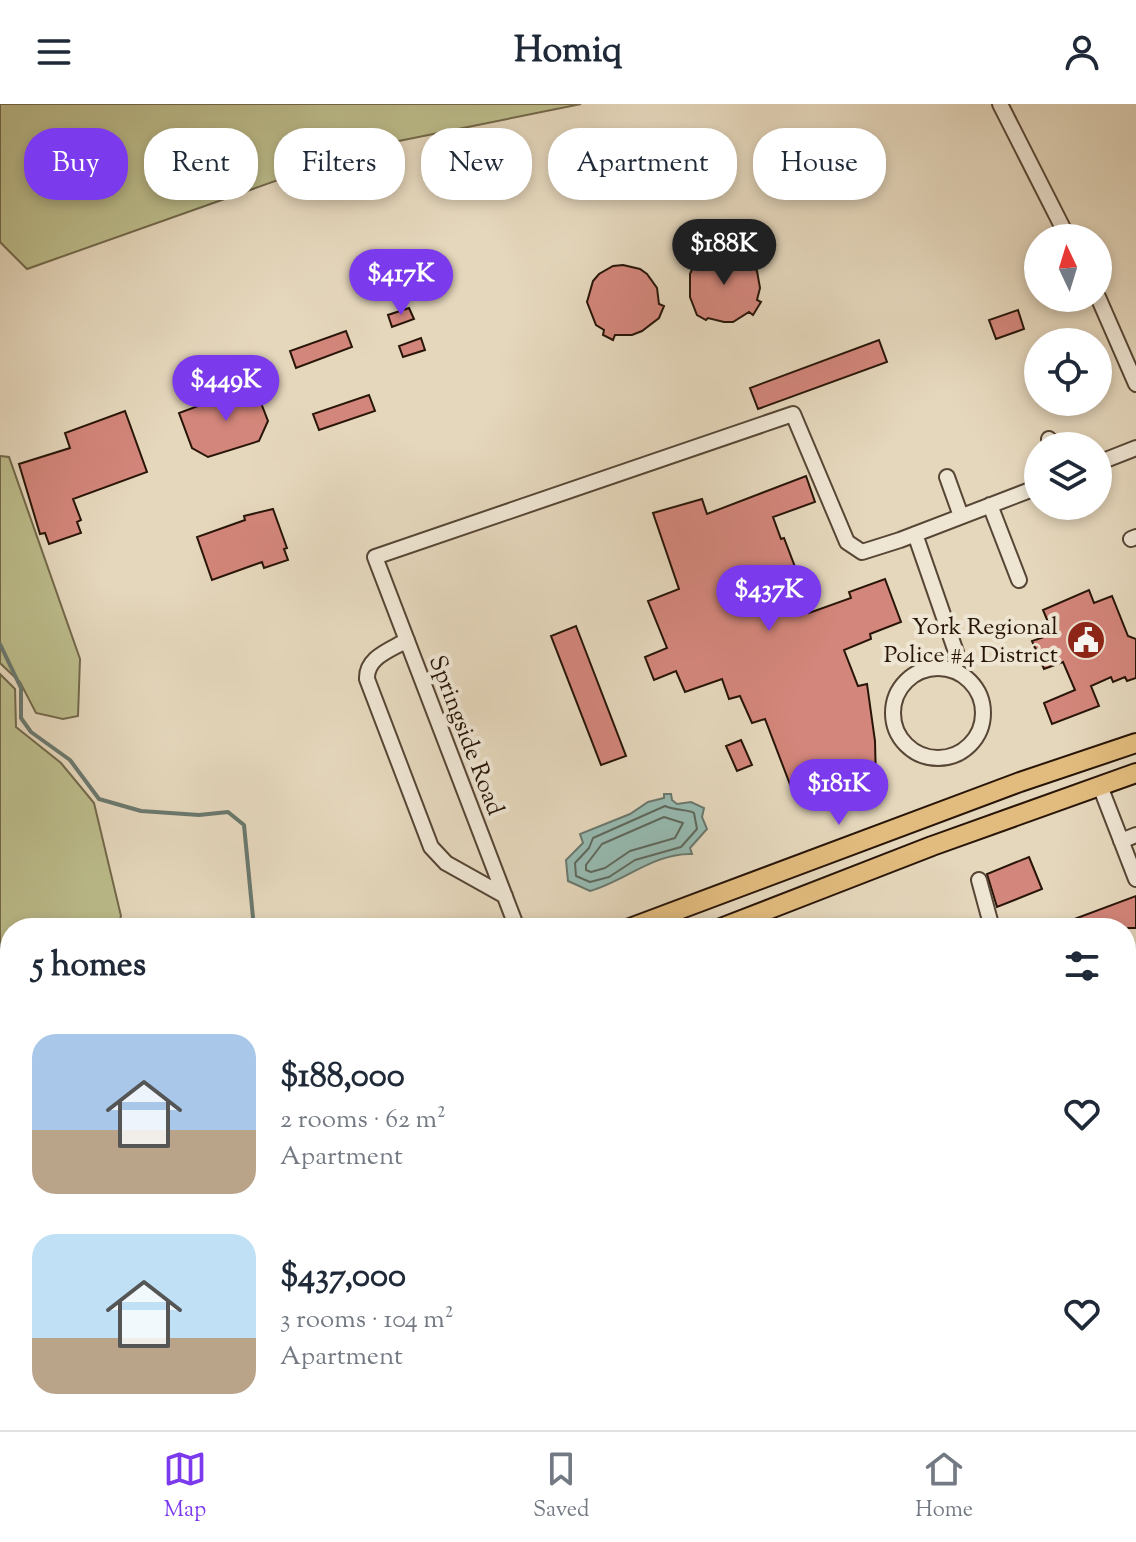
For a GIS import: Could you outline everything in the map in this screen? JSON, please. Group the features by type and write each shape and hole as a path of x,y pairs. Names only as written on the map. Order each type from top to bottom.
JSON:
{"main road":[{"path":"657,918 1020,782 1136,743"},
{"path":"747,918 932,846 1136,773"}],"street":[{"path":"1000,104 1061,224"},
{"path":"1105,312 1136,384"},
{"name":"Springside Road","path":"513,918 375,557 793,414 847,542 862,552 915,534"},
{"path":"1112,457 1136,448"},
{"path":"947,477 961,516"},
{"path":"955,671 956,652 915,534 1024,492"},
{"path":"990,505 1019,580"},
{"path":"407,640 371,662 367,679 425,833 431,847 446,863 505,896"},
{"path":"926,669 955,671 968,679 978,691 983,706 983,721 968,748 954,756 939,759 924,757 900,740 894,727 894,698 901,685 912,675 926,669"},
{"path":"1100,786 1136,879"},
{"path":"1121,841 1136,835"},
{"path":"979,880 989,918"}],"green space":[{"path":"0,104 581,104 463,128 421,128 421,136 405,140 405,128 274,128 274,181 258,187 258,128 144,128 144,200 222,200 27,269 0,242"},
{"path":"0,456 9,457 80,659 78,716 63,719 36,713 20,682 0,663"},
{"path":"0,674 15,689 16,727 61,763 94,803 121,916 0,918"}],"water":[{"path":"664,794 671,794 677,804 691,802 704,808 702,817 707,829 690,848 692,854 665,858 590,891 568,881 566,860 583,843 580,834 630,814 648,802 664,798"}],"building":[{"path":"714,252 732,252 742,256 757,271 760,288 757,300 761,302 753,315 749,312 733,322 724,322 706,320 697,315 690,297 690,274 694,265"},
{"path":"623,265 647,274 657,288 659,304 664,306 659,318 642,331 632,335 615,335 613,340 603,335 604,330 596,325 587,302 593,281 599,274 613,266"},
{"path":"409,308 414,319 392,327 388,315"},
{"path":"1018,310 1024,329 996,339 989,320"},
{"path":"346,331 352,347 296,368 290,351"},
{"path":"421,338 425,350 403,357 399,346"},
{"path":"879,340 887,362 758,409 750,388"},
{"path":"254,385 268,421 259,441 208,457 192,448 179,413"},
{"path":"369,395 375,411 319,430 313,414"},
{"path":"125,411 147,472 73,499 81,520 77,522 81,533 49,544 45,533 40,534 19,464 70,448 65,433"},
{"path":"806,476 815,502 773,517 795,567 792,568 809,613 851,598 849,592 885,579 901,622 870,634 871,639 844,650 858,686 867,684 875,741 876,782 839,779 840,771 791,787 765,719 752,723 740,696 729,699 722,679 685,692 676,671 654,680 645,657 667,648 648,601 679,589 653,513 702,499 707,514"},
{"path":"273,509 287,548 284,549 288,560 264,568 262,562 212,580 197,537 245,520 244,516"},
{"name":"York Regional Police #4 District","path":"1089,590 1094,603 1112,596 1128,636 1136,639 1136,678 1127,681 1125,677 1113,682 1111,677 1091,686 1099,706 1052,724 1044,703 1075,690 1063,662 1044,669 1032,641 1053,634 1043,610"},
{"path":"576,626 626,756 601,765 551,636"},
{"path":"741,740 752,765 737,771 726,746"},
{"path":"1029,857 1042,889 997,907 987,874"},
{"path":"1136,896 1136,918 1077,918"}],"waterway":[{"path":"0,644 21,688 21,718 31,732 70,760 99,799 141,811 199,815 228,812 244,825 253,918"}],"place":[{"name":"York Regional Police #4 District","path":"1086,640"}]}
